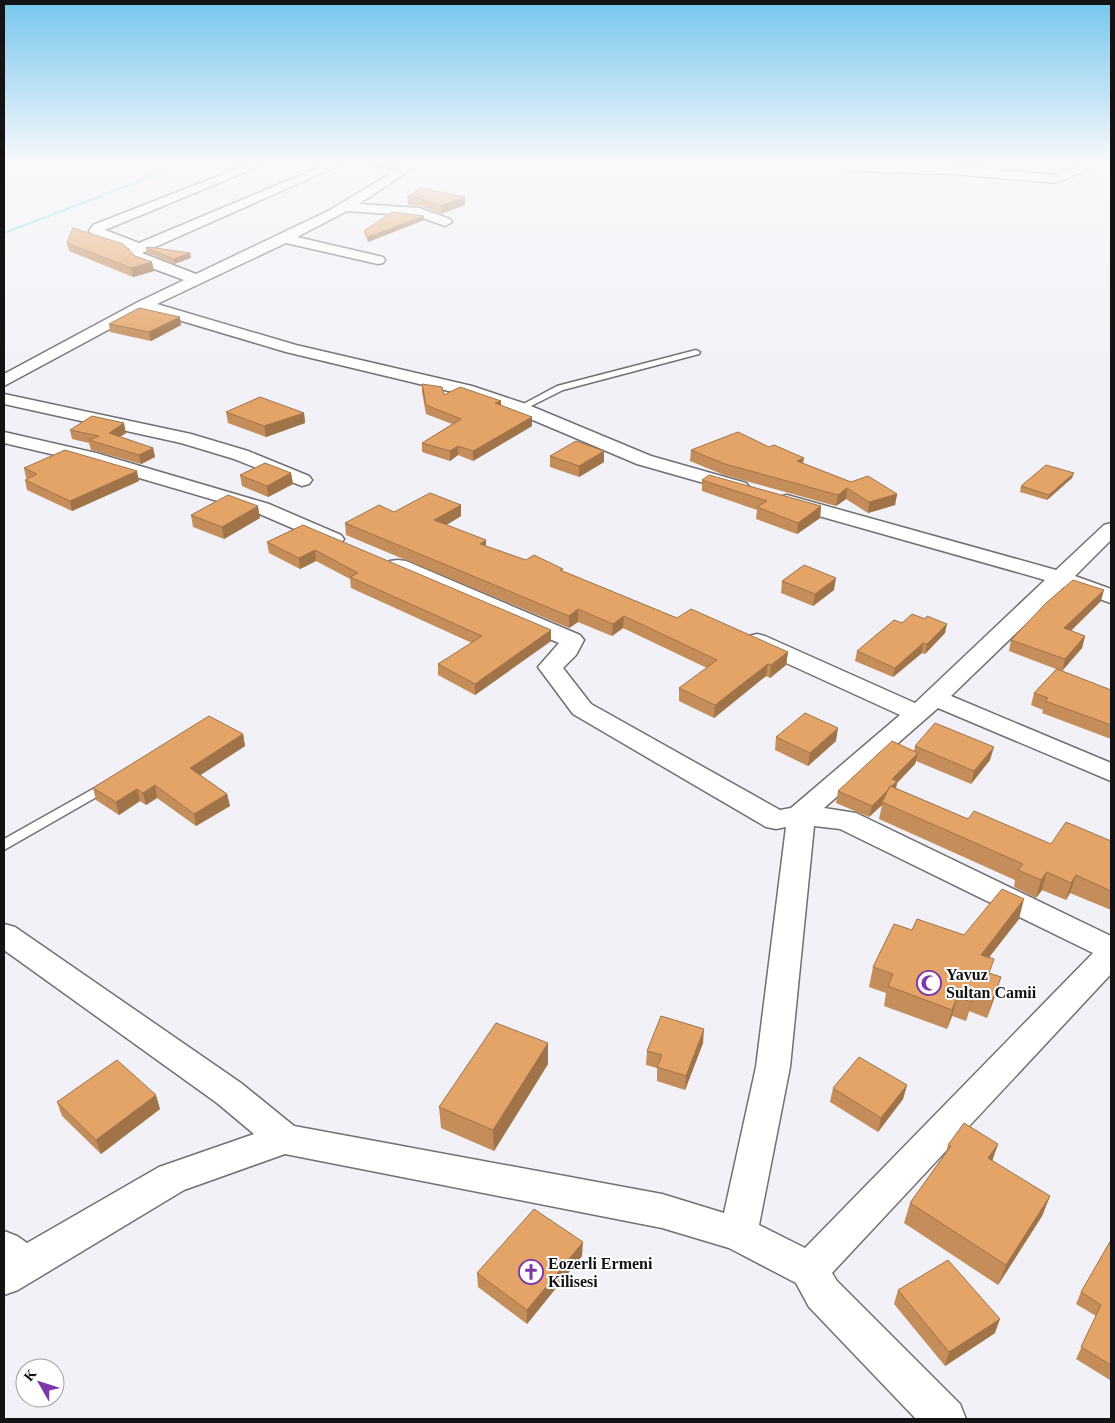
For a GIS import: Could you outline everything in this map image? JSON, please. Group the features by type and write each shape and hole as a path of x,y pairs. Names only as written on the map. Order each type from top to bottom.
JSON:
{"street":[{"path":"96,230 139,248"},
{"path":"180,230 139,248 133,254 143,260 196,280"},
{"path":"4,381 143,305 302,230"},
{"path":"286,239 378,260"},
{"path":"143,305 292,349 466,390 520,408 644,460 1060,578 1111,596"},
{"path":"4,399 185,438 241,456 302,480"},
{"path":"4,438 89,456 262,508 352,546"},
{"path":"738,1234 773,1067 800,843 800,815 926,705 1111,529"},
{"path":"378,557 572,640 568,650 550,667 582,709 776,820 800,815 846,820 1111,949"},
{"path":"733,630 926,705 1111,773"},
{"path":"4,935 229,1093 285,1139 662,1211 738,1234 810,1270 823,1294 945,1419"},
{"path":"810,1270 1111,954"},
{"path":"10,1263 172,1178 285,1139"}],"lane":[{"path":"520,408 560,388 696,352"},
{"path":"4,845 119,778"}],"building":[{"path":"72,230 81,230 123,244 135,256 152,262 131,268 67,243"},
{"path":"365,230 386,230 368,237"},
{"path":"146,248 190,253 174,259"},
{"path":"139,308 180,317 149,332 109,324"},
{"path":"422,384 442,387 444,395 460,387 501,401 495,403 532,417 473,451 458,446 450,451 422,443 461,419 426,405"},
{"path":"260,397 304,413 264,426 226,412"},
{"path":"92,416 124,423 109,433 153,448 139,455 89,440 99,436 70,430"},
{"path":"738,432 769,447 774,445 804,458 797,461 851,482 868,476 897,494 869,502 847,488 838,495 725,464 691,450"},
{"path":"576,441 604,451 579,466 550,456"},
{"path":"65,450 137,471 70,501 25,480 37,474 24,468"},
{"path":"265,463 291,473 267,486 240,475"},
{"path":"1046,465 1074,473 1049,495 1021,486"},
{"path":"709,475 821,506 798,523 757,507 767,501 702,480"},
{"path":"430,493 461,505 434,520 486,540 480,544 526,560 534,555 563,569 560,570 677,618 691,609 788,652 771,665 768,664 715,705 679,688 717,660 624,616 613,624 578,609 569,616 345,523 379,505 394,512"},
{"path":"228,495 258,506 222,527 191,515"},
{"path":"303,525 551,630 475,684 438,664 482,636 350,577 358,573 315,550 299,558 267,542"},
{"path":"804,565 836,578 815,594 782,581"},
{"path":"1073,580 1104,590 1064,628 1085,636 1065,659 1011,640 1046,603"},
{"path":"912,614 925,619 927,616 947,624 927,644 923,643 895,668 857,651 894,620 902,623"},
{"path":"1057,669 1111,690 1111,725 1045,701 1048,698 1034,693"},
{"path":"805,713 838,728 810,753 776,737"},
{"path":"209,716 243,734 190,768 227,794 194,814 155,785 143,793 137,789 116,802 93,788"},
{"path":"935,723 994,747 974,771 915,746"},
{"path":"892,741 918,753 892,779 897,781 872,806 838,791"},
{"path":"890,786 968,819 974,811 1051,844 1066,822 1111,841 1111,891 1076,875 1071,883 1047,872 1041,880 1018,870 1023,864 882,802"},
{"path":"1002,889 1024,899 981,955 994,959 989,973 1001,977 993,998 974,991 971,1002 957,997 952,1010 888,986 893,974 873,967 894,924 912,930 917,919 964,935"},
{"path":"661,1016 704,1029 686,1076 657,1067 662,1055 647,1051"},
{"path":"496,1023 548,1043 493,1130 439,1107"},
{"path":"859,1057 907,1085 881,1118 833,1088"},
{"path":"117,1060 156,1095 96,1140 57,1102"},
{"path":"964,1123 998,1144 988,1158 1050,1196 1006,1265 910,1203 951,1146 948,1145"},
{"name":"Eozerli Ermeni Kilisesi","path":"534,1209 583,1242 527,1310 477,1273"},
{"path":"1111,1240 1111,1365 1081,1347 1101,1305 1081,1292"},
{"path":"948,1260 1000,1319 949,1352 898,1290"}],"waterway":[{"path":"4,233 11,230"}],"place":[{"name":"Yavuz Sultan Camii","path":"929,983"},
{"name":"Eozerli Ermeni Kilisesi","path":"531,1272"}]}
